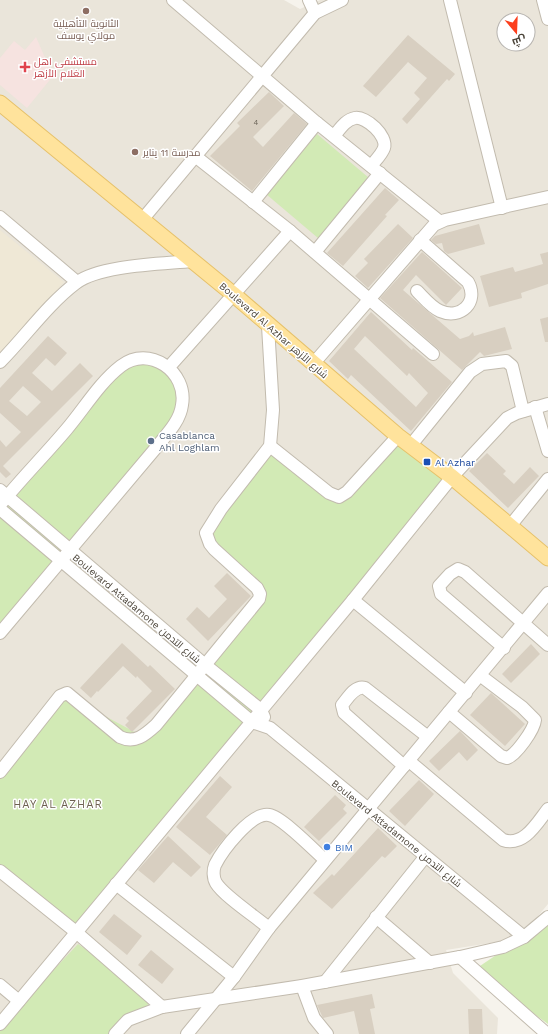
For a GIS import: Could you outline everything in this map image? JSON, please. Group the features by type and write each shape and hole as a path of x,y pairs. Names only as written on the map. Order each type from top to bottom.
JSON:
{"main road":[{"name":"Boulevard Al Azhar شارع الأزهر","path":"0,103 192,260 398,436 452,477 548,556"}],"street":[{"path":"173,0 317,123 439,221"},
{"path":"309,0 315,13"},
{"path":"142,220 315,13 342,0"},
{"path":"450,0 502,208"},
{"path":"543,0 548,19"},
{"path":"314,252 375,170 384,149 384,143 381,135 364,119 356,118 347,121 334,136"},
{"path":"253,202 317,123"},
{"path":"195,156 290,231 433,354"},
{"path":"313,364 368,299 420,240 439,221 548,197"},
{"path":"0,217 77,282"},
{"path":"169,367 232,294 290,231"},
{"path":"417,291 439,311 452,314 462,311 472,298 472,289 468,282 420,240"},
{"path":"0,372 2,361 53,304 77,282 107,271 192,260"},
{"path":"0,772 63,694 70,694 120,737 131,740 142,736 156,725 204,664 259,600 260,594 256,586 210,544 206,533 221,509 270,446 273,410 268,326"},
{"path":"0,633 151,454 177,420 182,408 183,396 180,385 169,367 151,358 131,360 121,366 102,386 66,431 2,497"},
{"path":"411,445 470,372 482,364 502,360 508,362 514,372 523,411"},
{"path":"0,1024 353,600 452,477 507,418 523,411 548,404"},
{"path":"535,407 548,451"},
{"path":"270,446 329,493 339,497 347,492 398,436"},
{"path":"510,526 548,479"},
{"name":"Boulevard Attadamone شارع التدمن","path":"2,497 69,550 261,710 270,728"},
{"name":"Boulevard Attadamone شارع التدمن","path":"0,510 195,676 252,722 270,728 524,937"},
{"path":"504,648 441,594 439,586 442,581 454,571 461,569 548,645"},
{"path":"188,1033 234,977 269,928 449,712 481,676 548,593"},
{"path":"353,600 466,693"},
{"path":"449,712 501,756 507,758 512,755 532,729 535,720 527,711 481,676"},
{"path":"428,737 362,687 355,690 342,705 344,713 503,840 511,842 522,838 548,809"},
{"path":"269,928 221,889 215,879 215,864 239,833 254,819 268,815 273,816 288,827 325,860"},
{"path":"325,982 425,857"},
{"path":"0,871 76,932 162,1007"},
{"path":"116,884 234,977"},
{"path":"376,917 430,963"},
{"path":"115,1034 128,1020 162,1007 325,982 430,963 503,947 524,937 548,917"},
{"path":"460,957 547,1034"},
{"path":"0,985 19,1001"},
{"path":"302,986 314,1018 327,1034"}],"shaded area":[{"name":"HAY AL AZHAR","path":"0,0 284,0 300,9 320,0 546,0 548,9 548,904 534,921 503,941 446,950 453,973 498,1018 497,1034 0,1034"},
{"name":"مستشفى اهل الغلام الأزهر","path":"36,37 53,76 27,108 0,85 0,58 14,41 25,50"},
{"path":"0,230 64,282 2,356 0,355"}],"green space":[{"path":"317,134 369,178 318,238 266,194"},
{"path":"135,359 171,367 181,410 0,632 0,506 62,433"},
{"path":"401,435 456,481 252,722 77,933 0,867 0,773 66,695 142,736 260,599 206,533 270,446 343,500"},
{"path":"548,920 548,1024 474,970"},
{"path":"78,944 154,998 120,1034 0,1034 0,1027"}],"building":[{"path":"408,35 455,74 449,81 447,79 407,124 402,119 420,99 414,93 427,78 408,62 376,97 363,86"},
{"path":"269,92 284,106 253,137 263,147 294,113 307,124 252,191 210,156 240,126 237,123"},
{"path":"385,188 399,200 385,215 387,216 343,266 327,253"},
{"path":"398,224 413,238 368,288 355,276 368,263 364,259"},
{"path":"479,224 485,244 448,254 444,251 442,243 436,244 431,240 435,236"},
{"path":"422,252 462,288 446,305 416,275 403,290 460,339 469,336 473,332 474,336 505,327 512,349 484,356 480,352 462,370 380,298"},
{"path":"548,252 548,284 521,293 522,298 489,307 480,276 513,267 515,272 543,264 540,254"},
{"path":"371,312 412,350 413,348 452,382 411,431 351,375 348,379 329,361","holes":["365,336 407,376 409,373 428,393 416,407 354,349"]},
{"path":"548,317 548,342 545,342 540,319"},
{"path":"48,336 67,353 55,366 46,358 32,373 52,391 80,363 93,376 3,466 11,474 6,478 0,472 0,440 6,447 21,432 0,413 0,388","holes":["23,386 41,402 27,416 9,401"]},
{"path":"487,453 506,471 503,474 514,484 530,467 539,476 508,508 469,471"},
{"path":"227,573 251,596 208,641 186,619 197,607 209,618 227,599 214,586"},
{"path":"122,643 148,667 150,665 175,689 132,732 125,725 129,721 126,718 152,691 137,676 136,678 123,666 91,698 80,688"},
{"path":"531,644 540,654 511,683 502,674"},
{"path":"491,693 525,724 505,746 470,715"},
{"path":"460,731 478,750 467,761 459,752 439,771 429,761"},
{"path":"220,776 232,787 206,817 227,835 210,855 176,827"},
{"path":"419,780 434,794 405,826 389,811"},
{"path":"335,795 346,805 343,809 347,813 319,841 304,827"},
{"path":"378,828 397,846 385,858 382,856 332,909 313,893 332,874 334,876"},
{"path":"168,836 201,867 191,877 173,862 154,883 138,870"},
{"path":"114,914 142,936 127,955 99,932"},
{"path":"151,950 174,969 162,984 138,965"},
{"path":"372,994 375,1008 370,1009 375,1034 359,1034 354,1011 323,1018 317,1005"},
{"path":"468,1009 482,1009 483,1034 469,1034"}],"place":[{"name":"الثانوية التأهيلية مولاي يوسف","path":"86,11"},
{"name":"مستشفى اهل الغلام الأزهر","path":"25,67"},
{"name":"مدرسة 11 يناير","path":"135,152"},
{"name":"Casablanca Ahl Loghlam","path":"151,441"},
{"name":"Al Azhar","path":"427,462"},
{"name":"BIM","path":"327,847"}],"district":[{"name":"HAY AL AZHAR","path":"58,804"}]}
